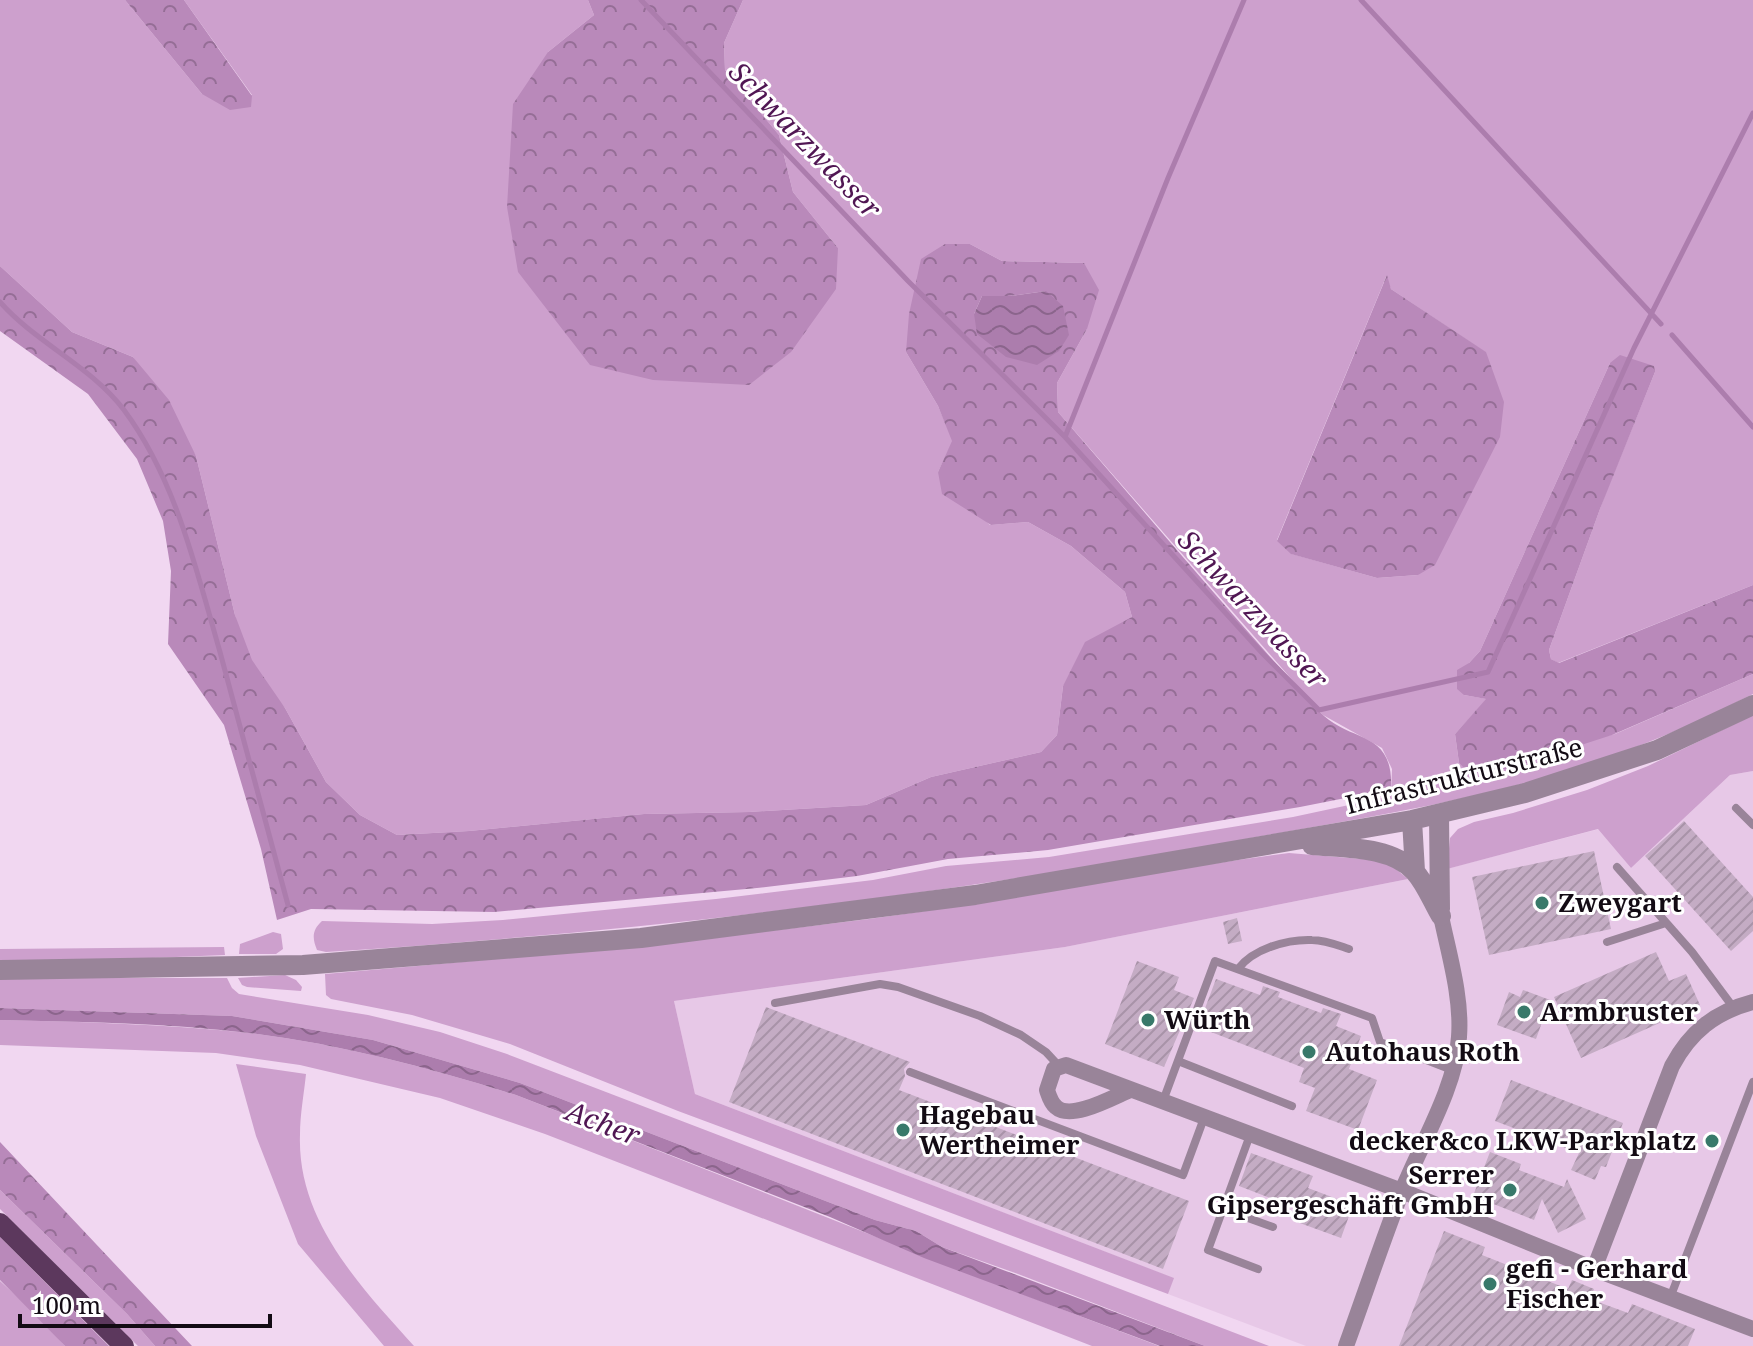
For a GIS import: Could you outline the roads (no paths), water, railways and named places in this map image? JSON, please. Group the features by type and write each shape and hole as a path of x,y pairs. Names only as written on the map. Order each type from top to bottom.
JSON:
{"main road":[{"path":"0,1223 124,1346"}],"street":[{"name":"Infrastrukturstraße","path":"0,970 303,965 641,938 975,895 1412,820 1525,793 1657,750 1753,705"},
{"path":"1346,1346 1402,1191 1452,1070 1459,1038 1458,1010 1438,889 1439,814"},
{"path":"1412,820 1415,871 1441,916"},
{"path":"1287,842 1383,854 1415,871"},
{"path":"1594,1269 1672,1066 1683,1045 1704,1024 1733,1007 1753,1002"},
{"path":"1130,1090 1076,1112 1063,1112 1054,1105 1047,1090 1054,1069 1066,1065 1402,1191 1670,1299 1753,1329"}],"lane":[{"path":"1736,808 1753,825"},
{"path":"1617,867 1692,952 1733,1007"},
{"path":"1607,942 1666,923"},
{"path":"1238,969 1248,957 1273,947 1309,939 1349,949"},
{"path":"1163,1103 1215,961 1372,1018 1380,1042 1452,1070"},
{"path":"775,1003 880,984 898,987 980,1016 1021,1035 1046,1052 1060,1067"},
{"path":"1178,1061 1292,1106"},
{"path":"910,1072 1183,1175 1204,1118"},
{"path":"1670,1299 1753,1082"},
{"path":"1250,1135 1208,1250 1258,1269"},
{"path":"1223,1209 1273,1227"}],"water":[{"path":"1046,291 1063,306 1069,335 1059,351 1037,365 1006,357 977,334 974,314 982,296"},
{"name":"Acher","path":"0,1008 232,1016 373,1040 520,1083 875,1220 916,1231 942,1247 1205,1346 1160,1346 924,1258 830,1217 516,1095 450,1075 351,1050 283,1038 156,1025 0,1020"}],"waterway":[{"name":"Schwarzwasser","path":"641,0 908,281 1065,437 1263,654 1319,710 1488,672 1634,348 1753,113"},
{"path":"1065,437 1168,178 1244,0"},
{"path":"1361,0 1661,324"},
{"path":"0,302 14,317 111,394 142,437 158,466 171,495 202,589 288,905"},
{"path":"1672,335 1753,427"}],"place":[{"name":"Zweygart","path":"1542,903"},
{"name":"Armbruster","path":"1524,1012"},
{"name":"Würth","path":"1148,1020"},
{"name":"Autohaus Roth","path":"1309,1052"},
{"name":"Hagebau Wertheimer","path":"903,1130"},
{"name":"decker&co LKW-Parkplatz","path":"1712,1141"},
{"name":"Serrer Gipsergeschäft GmbH","path":"1510,1190"},
{"name":"gefi - Gerhard Fischer","path":"1490,1284"}]}
